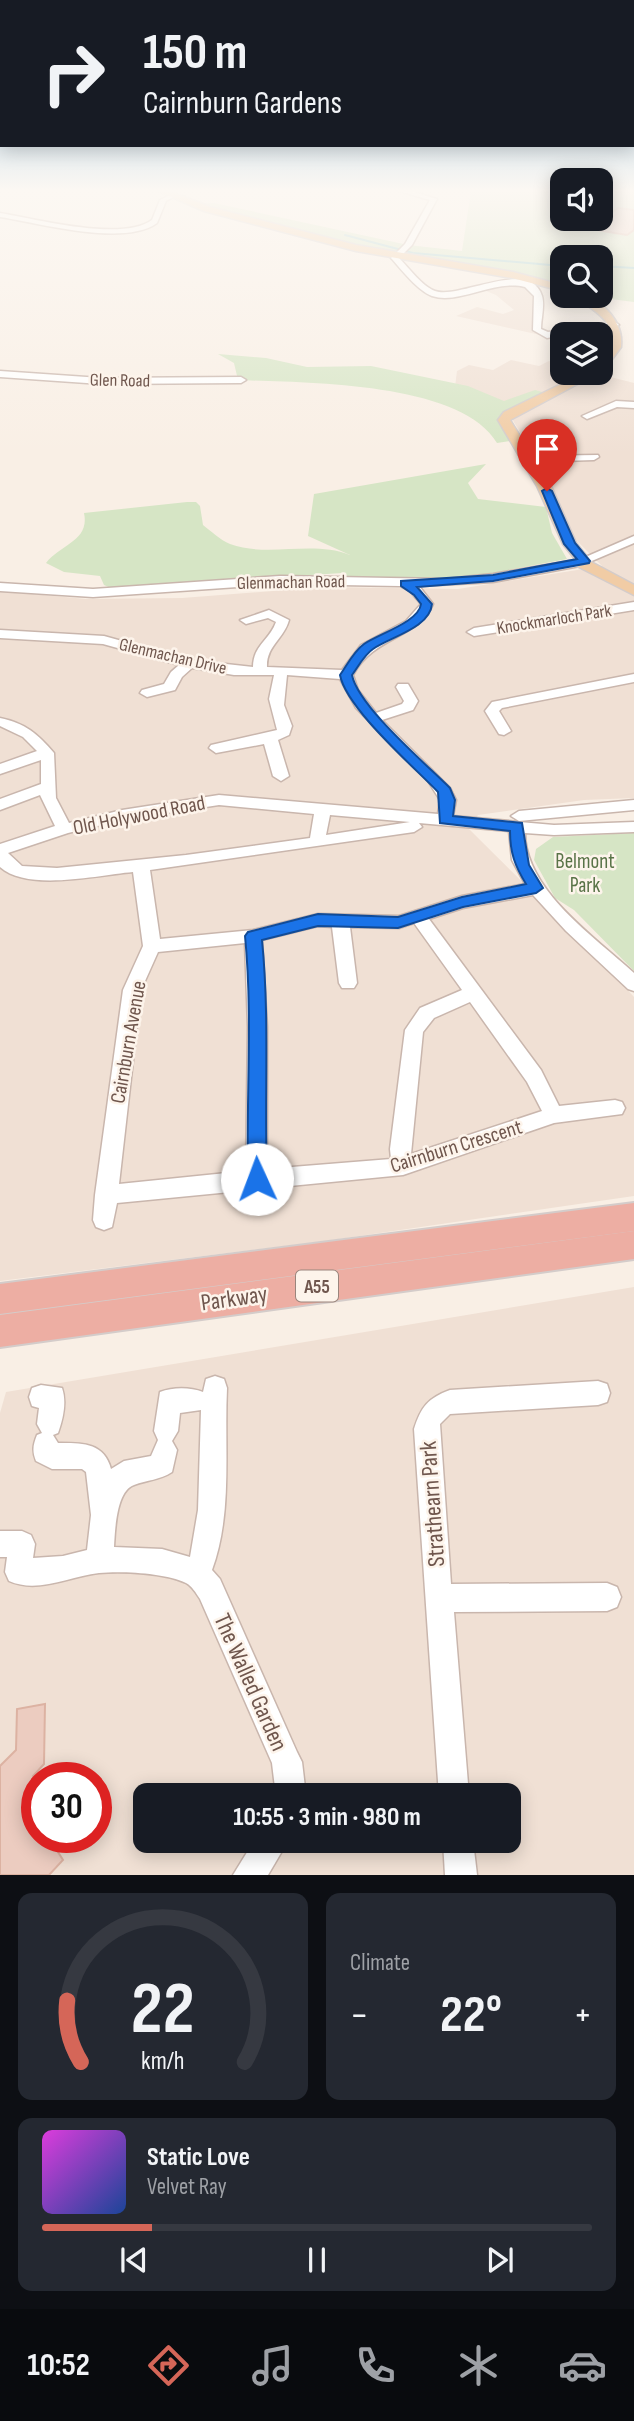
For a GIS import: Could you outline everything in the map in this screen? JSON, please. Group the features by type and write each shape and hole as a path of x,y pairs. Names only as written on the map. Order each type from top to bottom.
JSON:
{"highway":[{"name":"Parkway","path":"0,1299 412,1243 634,1217"},
{"name":"Parkway","path":"0,1331 634,1245"}],"main road":[{"path":"526,278 550,285"},
{"path":"600,308 619,333 618,348 613,357"},
{"path":"569,385 505,418 505,425 544,486 570,544 582,562 634,591"}],"street":[{"path":"417,278 429,291 436,294 452,294 498,284 527,285 538,297 537,330 550,335"},
{"name":"Glen Road","path":"0,374 101,381 241,380"},
{"path":"587,416 616,404 634,405"},
{"path":"527,459 594,457"},
{"name":"Glenmachan Road","path":"0,587 93,593 280,580 445,583 493,578 582,562 634,538"},
{"path":"405,584 427,604 426,611 417,620 366,648 346,675 348,687 374,718 445,791 448,800 445,820"},
{"name":"Knockmarloch Park","path":"474,632 634,606"},
{"path":"246,620 269,614 283,620 281,628 264,644 259,658 260,671"},
{"name":"Glenmachan Drive","path":"0,634 104,640 189,664 234,671 282,670 346,675"},
{"path":"147,693 170,687 176,675 189,664"},
{"path":"216,748 270,738 284,732 285,726 277,715 275,702 282,670"},
{"path":"503,731 492,711 496,705 634,678"},
{"path":"374,718 408,707 410,694 403,687"},
{"path":"0,722 17,725 29,733 47,753 47,787 53,810 64,829"},
{"path":"270,738 281,776"},
{"path":"0,769 47,753"},
{"path":"0,805 47,787"},
{"name":"Old Holywood Road","path":"414,827 141,866 35,873 7,870 0,852 64,829 167,806 219,800 445,820 634,827"},
{"name":"Old Holywood Road","path":"553,822 634,805"},
{"path":"317,841 323,808"},
{"path":"518,822 517,849 522,865 536,888 634,984"},
{"path":"141,866 152,946 253,936 318,920 398,922 462,902 536,888"},
{"path":"419,917 534,1076 554,1115"},
{"path":"340,920 348,983"},
{"path":"253,936 259,994 257,1179"},
{"name":"Cairnburn Avenue","path":"104,1220 132,990 152,946"},
{"path":"403,1166 400,1149 414,1030 427,1013 472,993"},
{"name":"Cairnburn Crescent","path":"106,1195 403,1166 554,1115 615,1108"},
{"name":"Strathearn Park","path":"453,1783 426,1429 430,1415 437,1406 450,1402 598,1393"},
{"path":"0,1544 22,1544 18,1572 63,1569 99,1560 162,1562 197,1573 203,1562 208,1533 204,1395 169,1401 163,1463 157,1467 124,1474 116,1484 104,1515"},
{"path":"41,1397 53,1397 45,1452 52,1456 76,1454 94,1459 101,1473 104,1515 99,1560"},
{"name":"The Walled Garden","path":"197,1573 209,1589 287,1762 289,1783"},
{"path":"438,1598 607,1597"},
{"path":"249,1875 264,1853"},
{"path":"459,1853 461,1875"}],"shaded area":[{"path":"515,283 534,290 537,330 550,332 550,337 456,316 477,307 503,314 514,310 496,295 476,287"},
{"path":"511,360 539,366 549,361 550,385 613,385 613,378 634,383 634,798 584,800 478,815 469,829 591,950 634,997 634,1196 325,1241 0,1281 0,591 86,599 182,598 324,587 458,589 602,566 571,535 539,465 511,417 454,395 457,371 469,365 493,370"},
{"path":"634,1287 634,1875 0,1875 0,1413 6,1392"}],"green space":[{"path":"522,278 550,278 550,284"},
{"path":"613,278 634,278 634,302 613,299"},
{"path":"218,354 266,358 307,367 371,366 468,386 504,401 535,390 546,393 497,420 510,441 497,443 478,423 450,407 378,389 238,380 234,363"},
{"path":"486,464 468,483 478,499 546,507 552,533 567,559 460,579 341,578 342,573 111,588 104,585 100,576 64,572 46,563 79,536 85,522 84,513 187,502 196,502 200,506 203,525 230,544 259,550 321,549 350,555 308,536 314,494"},
{"name":"Belmont Park","path":"634,833 634,971 574,910 555,898 534,860 536,849 553,837"}],"building":[{"path":"45,1704 44,1762 21,1762 21,1853 59,1853 63,1860 49,1875 0,1875 0,1766 16,1750 17,1709"}],"route":[{"path":"257,1179 259,994 253,936 318,920 398,922 462,902 536,888 522,865 517,849 517,827 445,820 448,800 445,791 355,697 348,687 346,675 366,648 417,620 426,611 427,604 414,588 405,584 493,578 585,561 570,544 547,491"}]}
